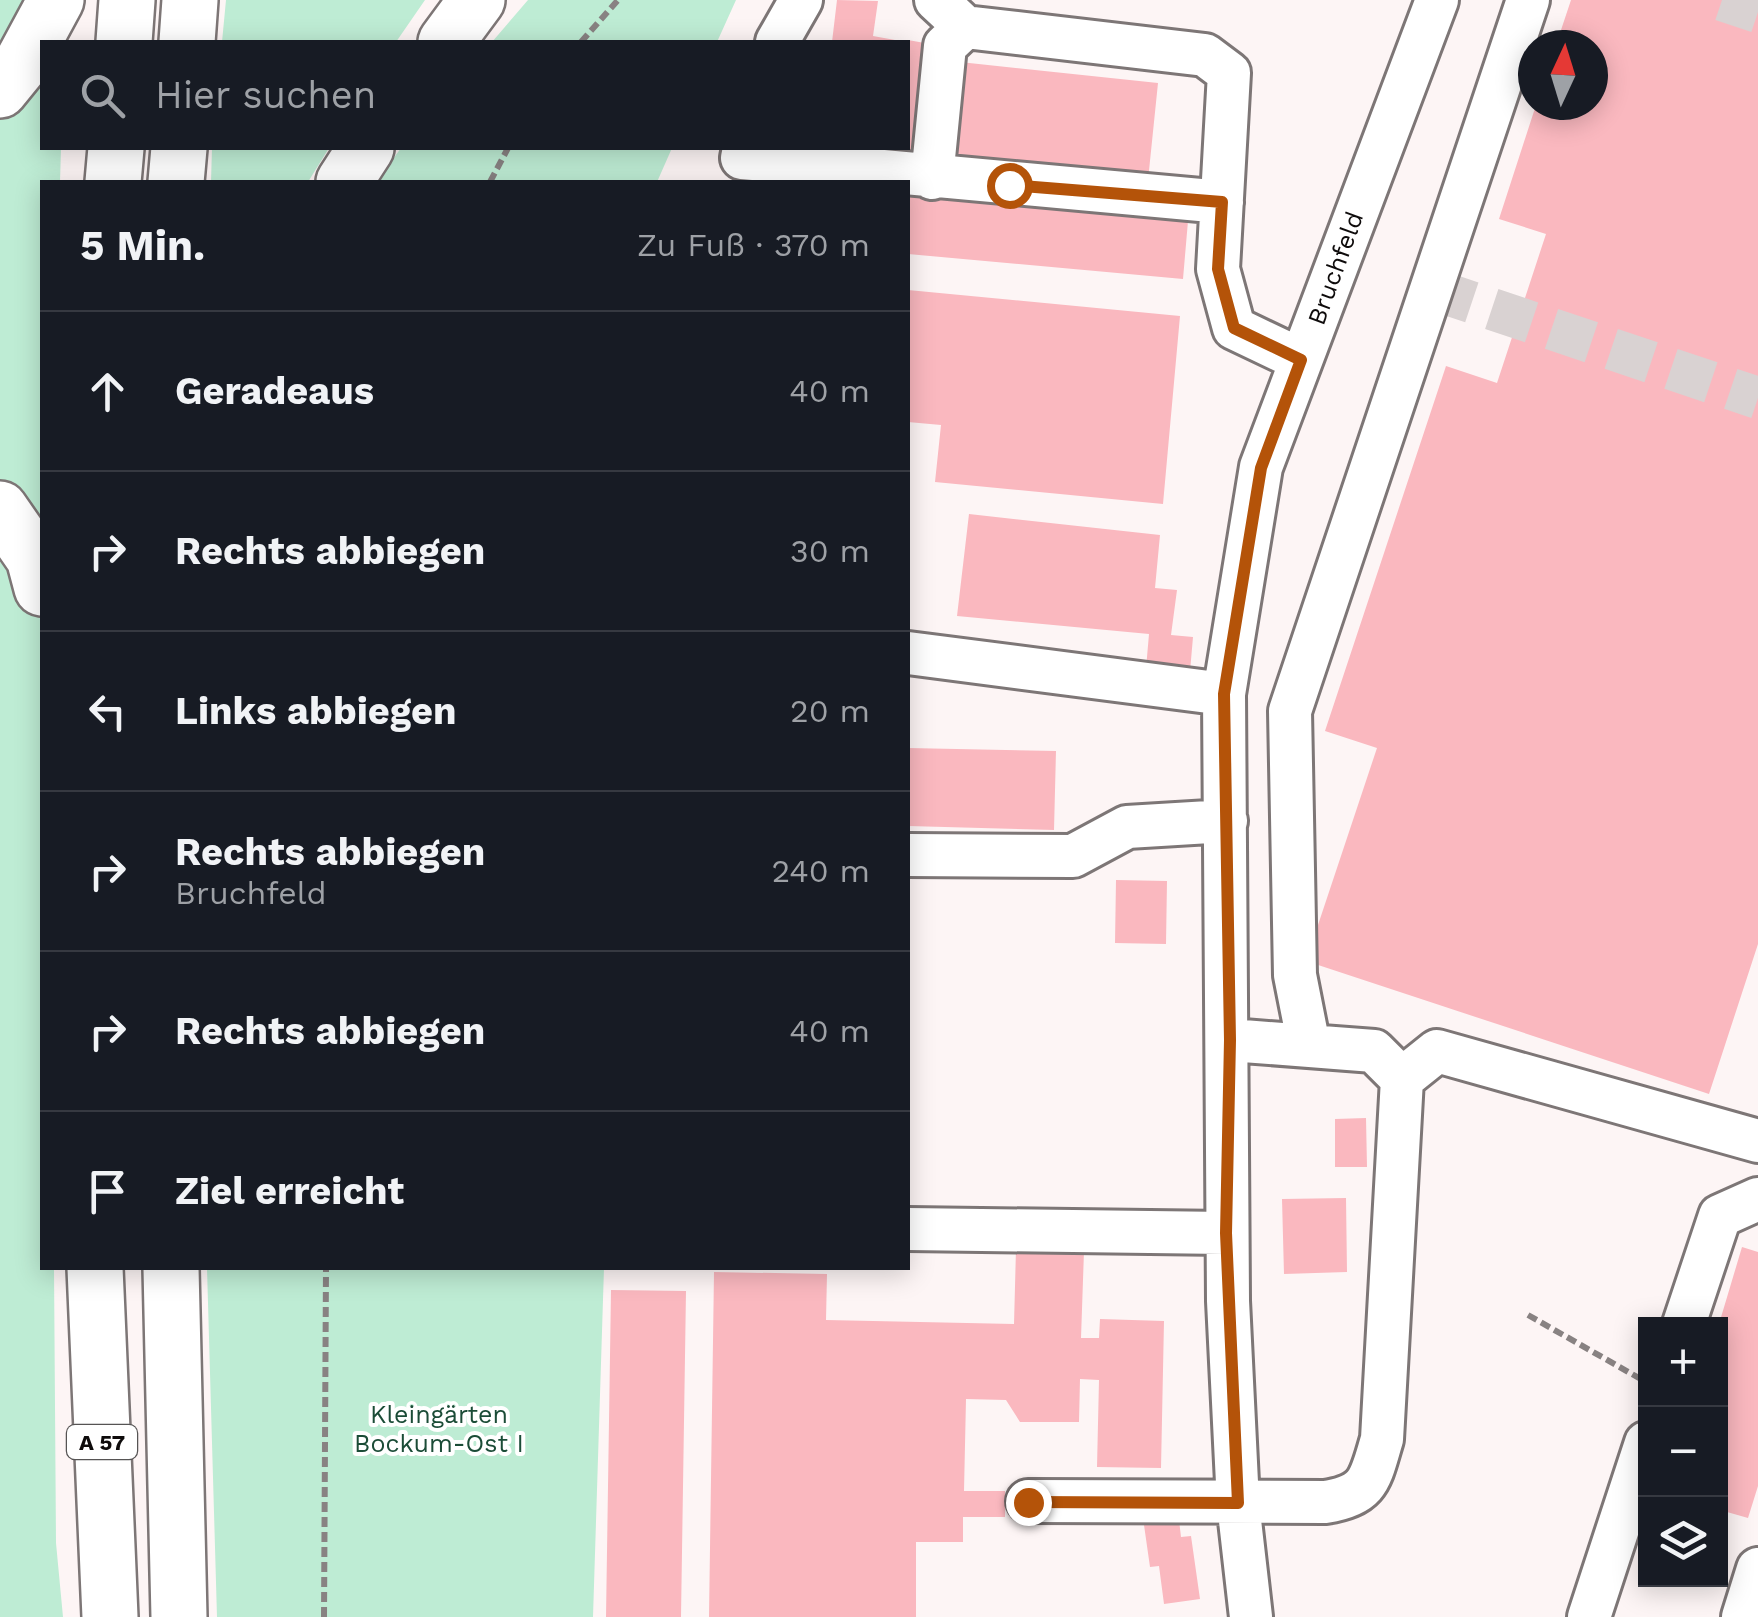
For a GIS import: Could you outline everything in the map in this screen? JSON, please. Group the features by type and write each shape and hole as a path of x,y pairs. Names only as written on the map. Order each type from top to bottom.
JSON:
{"highway":[{"path":"0,90 22,64 56,0"},
{"path":"124,40 127,0"},
{"path":"187,40 190,0"},
{"path":"113,180 116,150"},
{"path":"176,180 179,150"},
{"path":"345,180 365,150"},
{"path":"0,509 34,558 40,580"},
{"name":"A 57","path":"95,1270 110,1617"},
{"name":"A 57","path":"171,1270 179,1617"}],"street":[{"path":"777,40 802,0"},
{"name":"Bruchfeld","path":"1251,1617 1238,1503 1226,1233 1230,1040 1224,694 1261,468 1437,0"},
{"path":"1309,1046 1295,975 1290,711 1528,0"},
{"path":"932,178 944,46 951,13 1204,54 1229,72 1218,269 1234,328 1301,360"},
{"path":"744,150 742,158 1222,202"},
{"path":"910,653 1224,694"},
{"path":"910,854 1073,856 1127,827 1226,820"},
{"path":"1230,1040 1374,1051 1402,1079"},
{"path":"1028,1502 1238,1503 1353,1498 1370,1480 1382,1439 1402,1079 1437,1051 1758,1141"},
{"path":"1686,1317 1720,1216 1758,1200"},
{"path":"910,1229 1226,1233"},
{"path":"1589,1617 1638,1467"},
{"path":"1743,1617 1758,1570"}],"path":[{"path":"583,40 618,0"},
{"path":"491,180 507,150"},
{"path":"324,1617 326,1270"},
{"path":"1528,1316 1638,1378"}],"green space":[{"path":"0,0 66,0 65,40 40,40 40,150 61,150 60,180 40,180 40,1270 54,1270 56,1543 63,1617 0,1617"},
{"path":"226,0 425,0 397,40 222,40"},
{"path":"528,0 736,0 718,40 494,40"},
{"path":"212,150 328,150 309,180 211,180"},
{"path":"400,150 671,150 658,180 377,180"},
{"name":"Kleingärten Bockum-Ost I","path":"207,1270 604,1270 593,1617 217,1617"}],"building":[{"path":"837,0 878,1 873,36 895,40 832,40"},
{"path":"1571,0 1758,0 1758,944 1709,1094 1306,961 1377,748 1325,731 1446,366 1497,383 1546,234 1499,219 1531,120 1608,120 1608,30 1561,30"},
{"path":"910,40 930,44 914,165 829,150 910,150"},
{"path":"960,62 1158,83 1147,190 949,169"},
{"path":"910,196 1188,221 1183,279 910,254"},
{"path":"910,290 1180,316 1163,504 935,482 941,425 910,422"},
{"path":"969,514 1160,535 1155,588 1177,590 1171,635 1193,637 1189,683 1145,680 1149,634 957,616"},
{"path":"910,748 1056,751 1054,830 910,826"},
{"path":"1116,880 1167,881 1166,944 1115,943"},
{"path":"1366,1118 1367,1167 1335,1167 1335,1119"},
{"path":"1346,1198 1347,1272 1284,1274 1282,1199"},
{"path":"1742,1247 1758,1252 1758,1486 1748,1518 1728,1512 1728,1317 1721,1317"},
{"path":"1016,1249 1084,1251 1081,1338 1099,1338 1100,1319 1164,1321 1161,1468 1097,1467 1099,1380 1080,1379 1079,1422 1020,1422 1006,1400 966,1399 964,1491 1005,1491 1005,1517 963,1517 963,1542 916,1542 916,1617 709,1617 714,1272 827,1274 826,1320 1014,1324"},
{"path":"611,1290 686,1291 681,1617 606,1617"},
{"path":"1179,1520 1181,1537 1191,1536 1200,1599 1164,1604 1159,1566 1150,1567 1144,1525"}],"tunnel":[{"path":"1722,0 1758,12"},
{"path":"1432,289 1758,398"}],"route":[{"path":"1009,185 1222,202 1218,269 1234,328 1301,360 1261,468 1224,694 1230,1040 1226,1233 1238,1503 1028,1502"}]}
